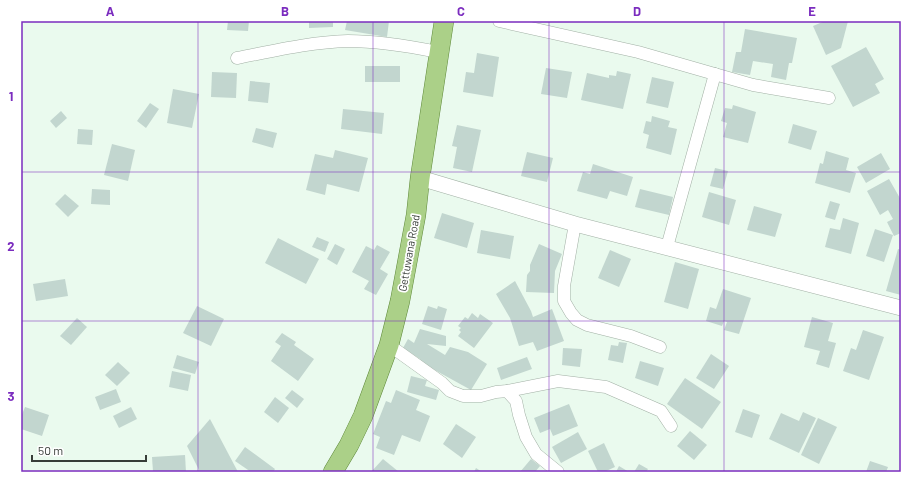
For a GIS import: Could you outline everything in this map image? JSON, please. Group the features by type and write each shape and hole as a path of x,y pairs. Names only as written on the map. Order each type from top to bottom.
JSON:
{"main road":[{"name":"Gettuwana Road","path":"332,472 349,446 363,416 389,345 406,276 416,216 438,52 444,21"}],"street":[{"path":"498,21 638,52 753,84 829,98"},
{"path":"237,58 295,46 347,41 402,45 438,52"},
{"path":"667,247 716,74"},
{"path":"420,178 576,224 901,308"},
{"path":"576,224 564,286 564,301 571,313 577,320 586,325 631,336 660,347"},
{"path":"389,345 442,383 450,391 463,396 481,396 558,381 606,387 661,411 671,426"},
{"path":"507,391 516,401 518,415 526,437 536,454 558,472"}],"building":[{"path":"228,21 249,21 248,31 227,30"},
{"path":"309,21 333,21 333,27 309,28"},
{"path":"347,21 389,21 387,37 345,30"},
{"path":"825,21 848,21 841,48 826,55 813,26"},
{"path":"745,29 797,38 792,63 789,63 786,80 771,77 773,64 753,61 750,75 732,72 736,52 741,52"},
{"path":"866,47 884,79 875,84 880,93 853,107 831,66"},
{"path":"477,53 499,57 493,97 463,92 466,72 474,73"},
{"path":"365,66 400,66 400,82 365,82"},
{"path":"546,68 572,72 567,98 541,94"},
{"path":"617,71 631,74 623,109 581,100 587,73 609,78 609,75 616,76"},
{"path":"212,72 237,73 236,98 211,97"},
{"path":"652,77 674,82 668,108 646,103"},
{"path":"250,81 270,83 268,103 248,101"},
{"path":"173,89 199,94 192,128 167,123"},
{"path":"150,103 159,109 146,128 137,121"},
{"path":"733,105 756,112 748,143 723,137 727,123 721,121 725,108 732,109"},
{"path":"343,109 384,113 382,134 341,129"},
{"path":"61,111 67,118 56,128 50,121"},
{"path":"652,116 670,121 668,127 677,129 671,155 646,148 649,135 643,133 646,121 651,122"},
{"path":"793,124 817,131 811,150 788,143"},
{"path":"457,125 481,130 472,172 453,168 457,147 452,146"},
{"path":"256,128 277,133 273,148 252,142"},
{"path":"78,129 93,130 92,145 77,144"},
{"path":"112,144 135,150 128,181 104,175"},
{"path":"335,150 368,158 359,192 327,184 325,195 306,190 315,154 333,158"},
{"path":"826,151 849,158 846,170 856,173 850,193 815,183 820,163 823,164"},
{"path":"527,152 553,158 547,182 521,176"},
{"path":"881,153 890,169 866,183 857,167"},
{"path":"593,164 633,177 627,196 610,191 607,199 577,191 583,172 590,174"},
{"path":"715,168 728,171 723,189 710,186"},
{"path":"889,179 901,200 901,233 894,236 887,222 893,219 888,210 880,215 867,191"},
{"path":"92,189 110,190 110,205 91,204"},
{"path":"640,189 673,197 669,215 635,207"},
{"path":"709,192 736,200 729,225 702,217"},
{"path":"65,194 79,206 68,217 55,204"},
{"path":"830,201 840,204 835,220 825,217"},
{"path":"754,206 782,214 775,237 747,230"},
{"path":"442,213 474,223 467,248 434,238"},
{"path":"843,218 859,223 851,254 825,247 830,228 840,230"},
{"path":"875,229 893,235 884,262 866,256"},
{"path":"481,230 514,236 510,259 477,253"},
{"path":"317,237 329,242 325,252 312,247"},
{"path":"278,238 319,259 306,284 265,263"},
{"path":"335,244 345,249 337,265 327,259"},
{"path":"539,244 562,254 555,271 554,293 526,292 527,275 530,271 530,265"},
{"path":"377,245 390,252 380,269 388,274 376,295 364,289 369,281 352,272 366,246 374,250"},
{"path":"898,249 901,250 901,295 886,291"},
{"path":"610,250 631,259 619,287 598,278"},
{"path":"675,262 699,269 688,309 664,302"},
{"path":"65,279 68,296 36,301 33,284"},
{"path":"515,281 533,317 552,309 564,341 537,351 533,342 519,346 510,318 496,294"},
{"path":"723,289 751,298 739,334 724,330 727,322 724,321 722,326 706,321 710,307 716,309"},
{"path":"197,306 224,319 211,346 183,333"},
{"path":"428,306 437,309 438,306 447,309 441,330 422,324"},
{"path":"472,313 478,318 480,314 493,323 474,348 458,336 461,332 459,330 461,328 458,326 465,317 468,319"},
{"path":"812,317 833,323 828,341 836,343 829,368 816,364 820,351 804,347"},
{"path":"77,318 87,327 71,345 60,336"},
{"path":"420,329 446,336 446,346 427,344 445,355 450,347 468,352 487,364 471,390 422,363 420,359 403,348 408,339 414,343"},
{"path":"863,330 884,337 869,380 843,371 851,348 856,350"},
{"path":"282,333 296,342 294,345 314,359 298,381 271,361 281,346 275,342"},
{"path":"619,342 627,343 623,363 608,360 611,345 618,346"},
{"path":"563,348 582,349 580,367 562,365"},
{"path":"711,354 729,366 714,389 696,378"},
{"path":"177,355 199,362 195,374 173,368"},
{"path":"527,357 532,369 501,380 497,368"},
{"path":"640,361 664,368 658,386 635,378"},
{"path":"118,362 130,373 117,386 105,375"},
{"path":"172,371 191,375 188,391 169,387"},
{"path":"411,376 427,380 425,386 439,390 436,400 407,392"},
{"path":"685,378 721,402 702,429 667,404"},
{"path":"116,389 121,402 100,410 95,397"},
{"path":"292,390 304,399 297,408 285,398"},
{"path":"396,390 420,400 416,410 430,416 420,442 402,435 394,455 376,448 380,437 373,434 386,401 391,403"},
{"path":"275,397 289,408 278,423 264,412"},
{"path":"569,404 578,426 553,436 550,429 540,433 534,418"},
{"path":"25,407 49,415 42,436 21,429 21,417"},
{"path":"131,407 137,419 119,428 113,416"},
{"path":"743,409 760,415 752,438 735,432"},
{"path":"803,412 816,418 799,453 769,439 781,413 799,421"},
{"path":"818,418 837,427 819,464 801,455"},
{"path":"210,419 238,472 200,472 187,446"},
{"path":"456,424 476,437 462,458 443,444"},
{"path":"690,431 707,445 694,460 677,446"},
{"path":"578,432 587,449 561,463 552,447"},
{"path":"604,443 615,467 604,472 598,472 588,451"},
{"path":"245,447 275,469 273,472 251,472 235,461"},
{"path":"185,455 186,472 153,472 152,457"},
{"path":"383,459 399,472 371,472"},
{"path":"531,459 540,466 535,472 520,472"},
{"path":"870,461 888,467 886,472 866,472"},
{"path":"639,464 648,469 646,472 634,472"},
{"path":"619,466 629,472 616,472"},
{"path":"476,468 482,472 474,472"},
{"path":"670,470 690,470 690,472 670,472"}]}
